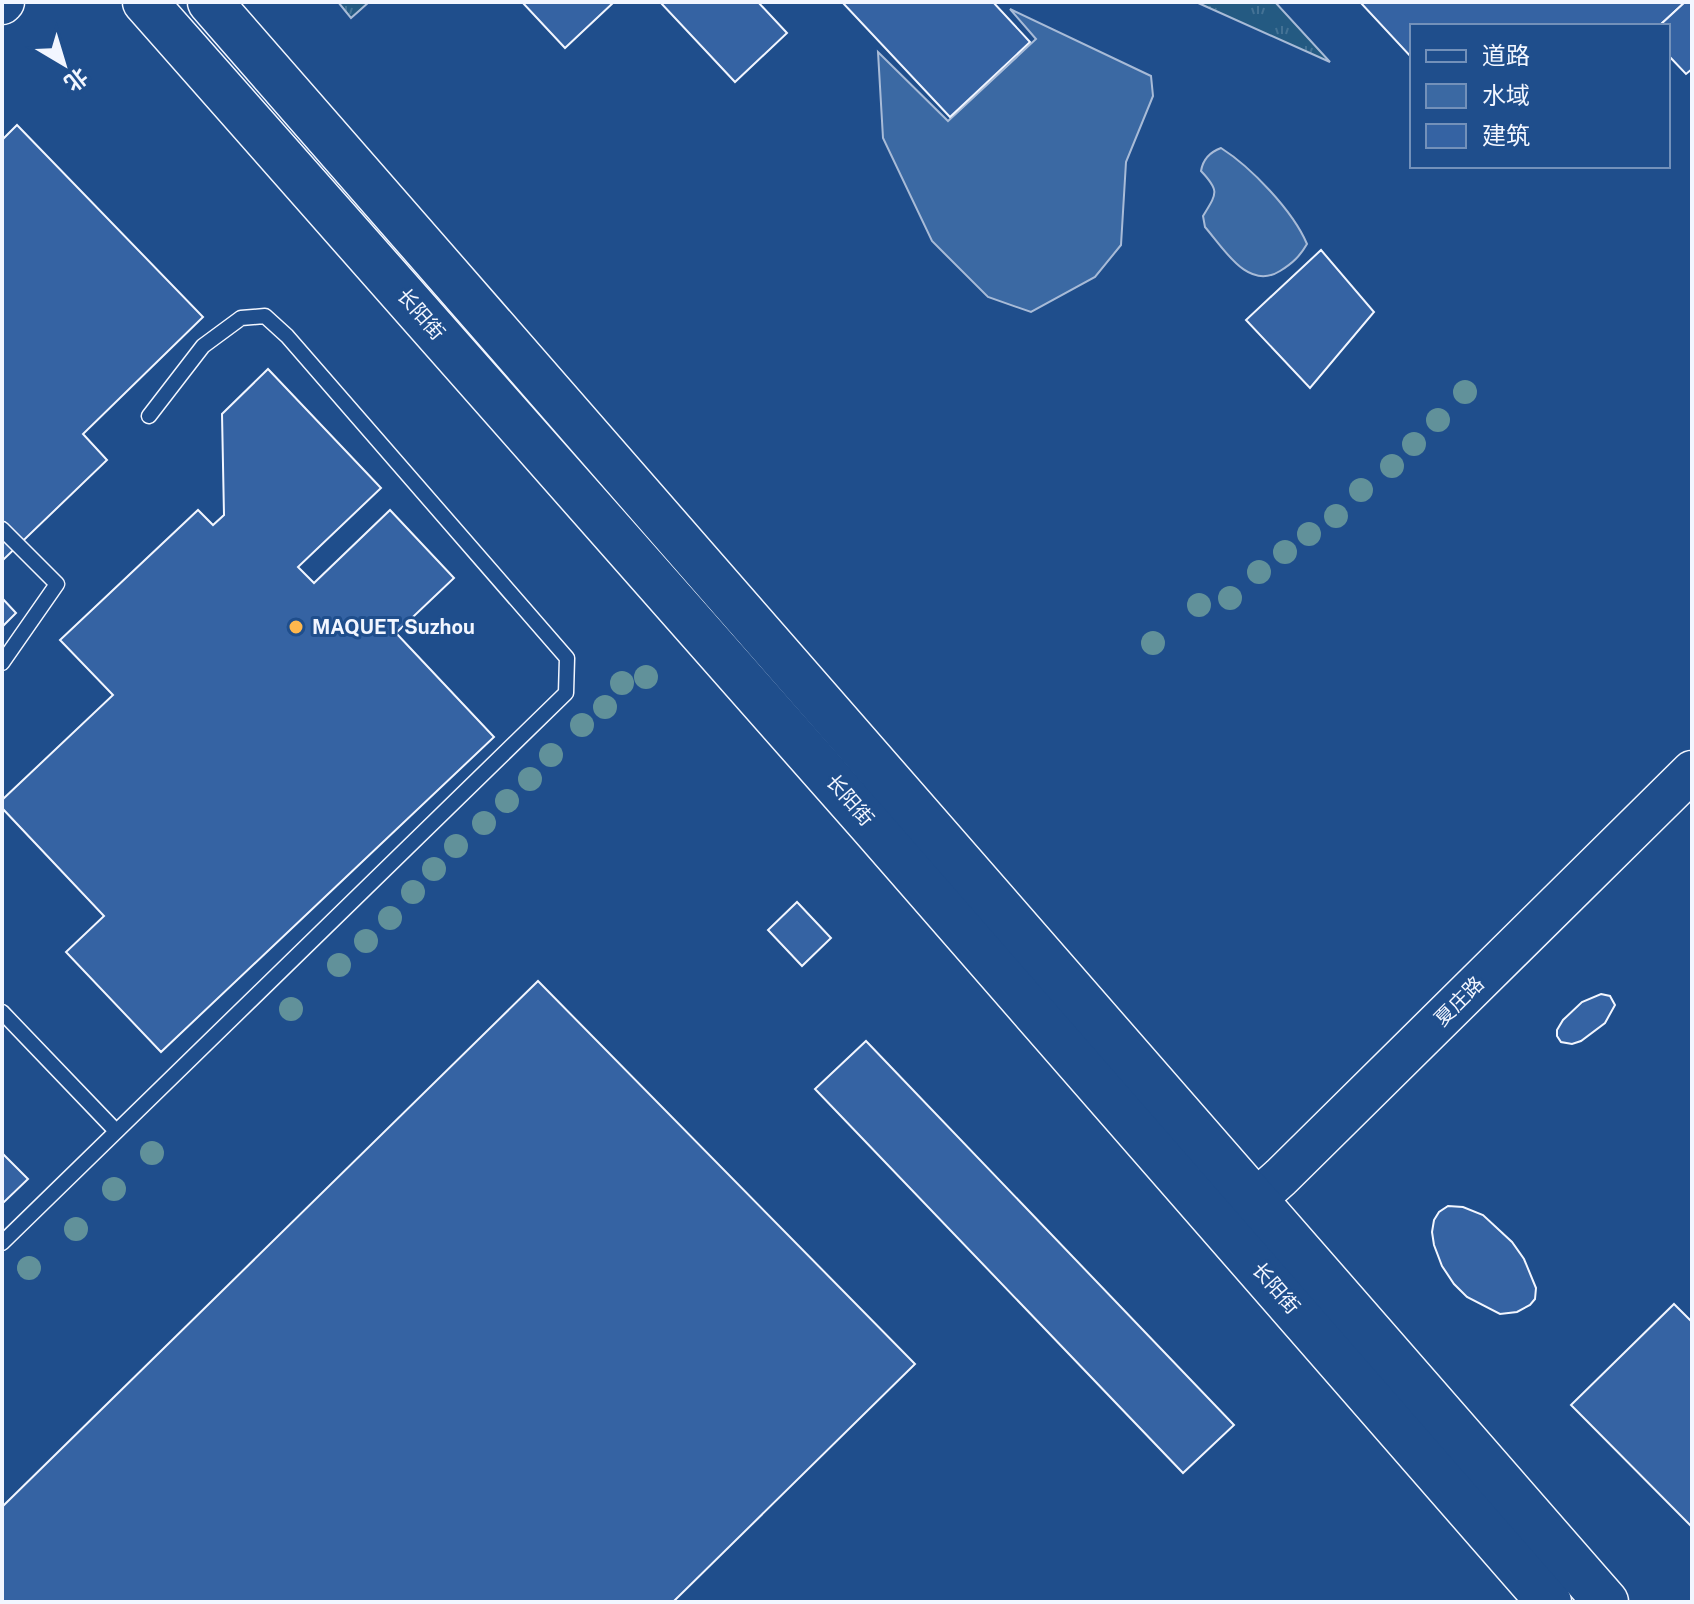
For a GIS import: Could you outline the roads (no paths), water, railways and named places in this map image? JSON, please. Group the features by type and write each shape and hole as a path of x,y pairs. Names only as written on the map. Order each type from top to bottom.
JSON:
{"main road":[{"name":"长阳街","path":"145,2 1549,1602"},
{"path":"210,2 1606,1602"}],"street":[{"name":"夏庄路","path":"1224,1228 1257,1200 1692,771"}],"lane":[{"path":"2,1243 566,693 567,658 287,336 265,316 241,318 203,346 149,416"},
{"path":"2,529 57,584 2,663"},
{"path":"2,1012 116,1131"}],"water":[{"path":"1010,9 1151,76 1153,96 1126,162 1121,245 1095,277 1031,312 988,297 932,241 883,138 878,52 948,121 1036,39"},
{"path":"1221,148 1270,191 1301,231 1307,244 1296,259 1280,271 1268,276 1247,272 1205,227 1203,216 1214,188 1201,171 1208,156"}],"place":[{"name":"MAQUET Suzhou","path":"296,627"}]}
